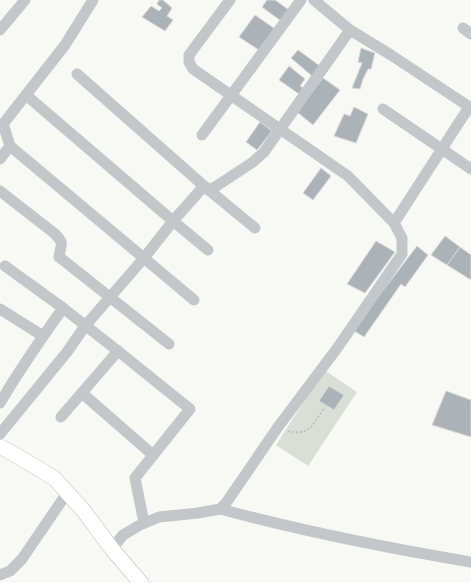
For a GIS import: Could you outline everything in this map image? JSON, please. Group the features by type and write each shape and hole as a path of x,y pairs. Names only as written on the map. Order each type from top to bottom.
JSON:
{"street":[{"path":"0,30 25,0"},
{"path":"93,0 64,45 3,124 10,146 194,300"},
{"path":"220,509 226,503 278,427 338,347 402,254 402,238 394,223 348,176 193,69 189,62 189,55 230,0"},
{"path":"202,136 301,0"},
{"path":"314,0 350,30 391,55 470,108 394,223"},
{"path":"0,434 67,352 85,326 174,221 207,188 215,187 253,162 264,152 350,30"},
{"path":"77,74 255,228"},
{"path":"26,95 208,250"},
{"path":"383,109 471,169"},
{"path":"0,159 10,146"},
{"path":"0,191 60,239 62,245 59,256 63,260 169,344"},
{"path":"5,266 63,308 190,410 135,478 144,523"},
{"path":"0,403 14,379 63,308"},
{"path":"0,310 43,336"},
{"path":"61,417 118,351"},
{"path":"82,393 153,455"},
{"path":"0,446 54,478 83,510 112,549 141,583"},
{"path":"0,575 10,571 22,559 67,492"},
{"path":"112,549 123,535 144,523 159,517 220,509 270,523 379,546 471,562"}],"path":[{"path":"278,427 290,431 306,431 324,408"}],"shaded area":[{"path":"324,370 357,392 308,466 276,445"}],"building":[{"path":"159,0 163,0 172,8 167,16 173,20 165,31 142,17 151,6 159,11 162,8 157,4"},
{"path":"267,0 275,0 289,10 281,21 262,7"},
{"path":"255,15 275,29 259,50 239,37"},
{"path":"361,48 375,53 371,69 368,69 360,89 352,88 362,63 358,62"},
{"path":"298,50 320,66 312,76 291,58"},
{"path":"289,66 305,79 300,86 303,88 299,94 279,80"},
{"path":"323,78 340,90 313,125 297,112"},
{"path":"354,107 368,114 356,143 334,136 344,114 350,116"},
{"path":"260,122 272,131 257,150 246,142"},
{"path":"321,168 331,176 313,200 303,193"},
{"path":"445,236 460,247 447,265 431,255"},
{"path":"376,241 395,252 365,293 347,284"},
{"path":"417,246 428,255 405,287 401,284 364,337 353,330"},
{"path":"460,247 471,255 471,280 447,265"},
{"path":"329,386 344,395 334,410 319,401"},
{"path":"446,391 471,400 471,437 432,425"}]}
